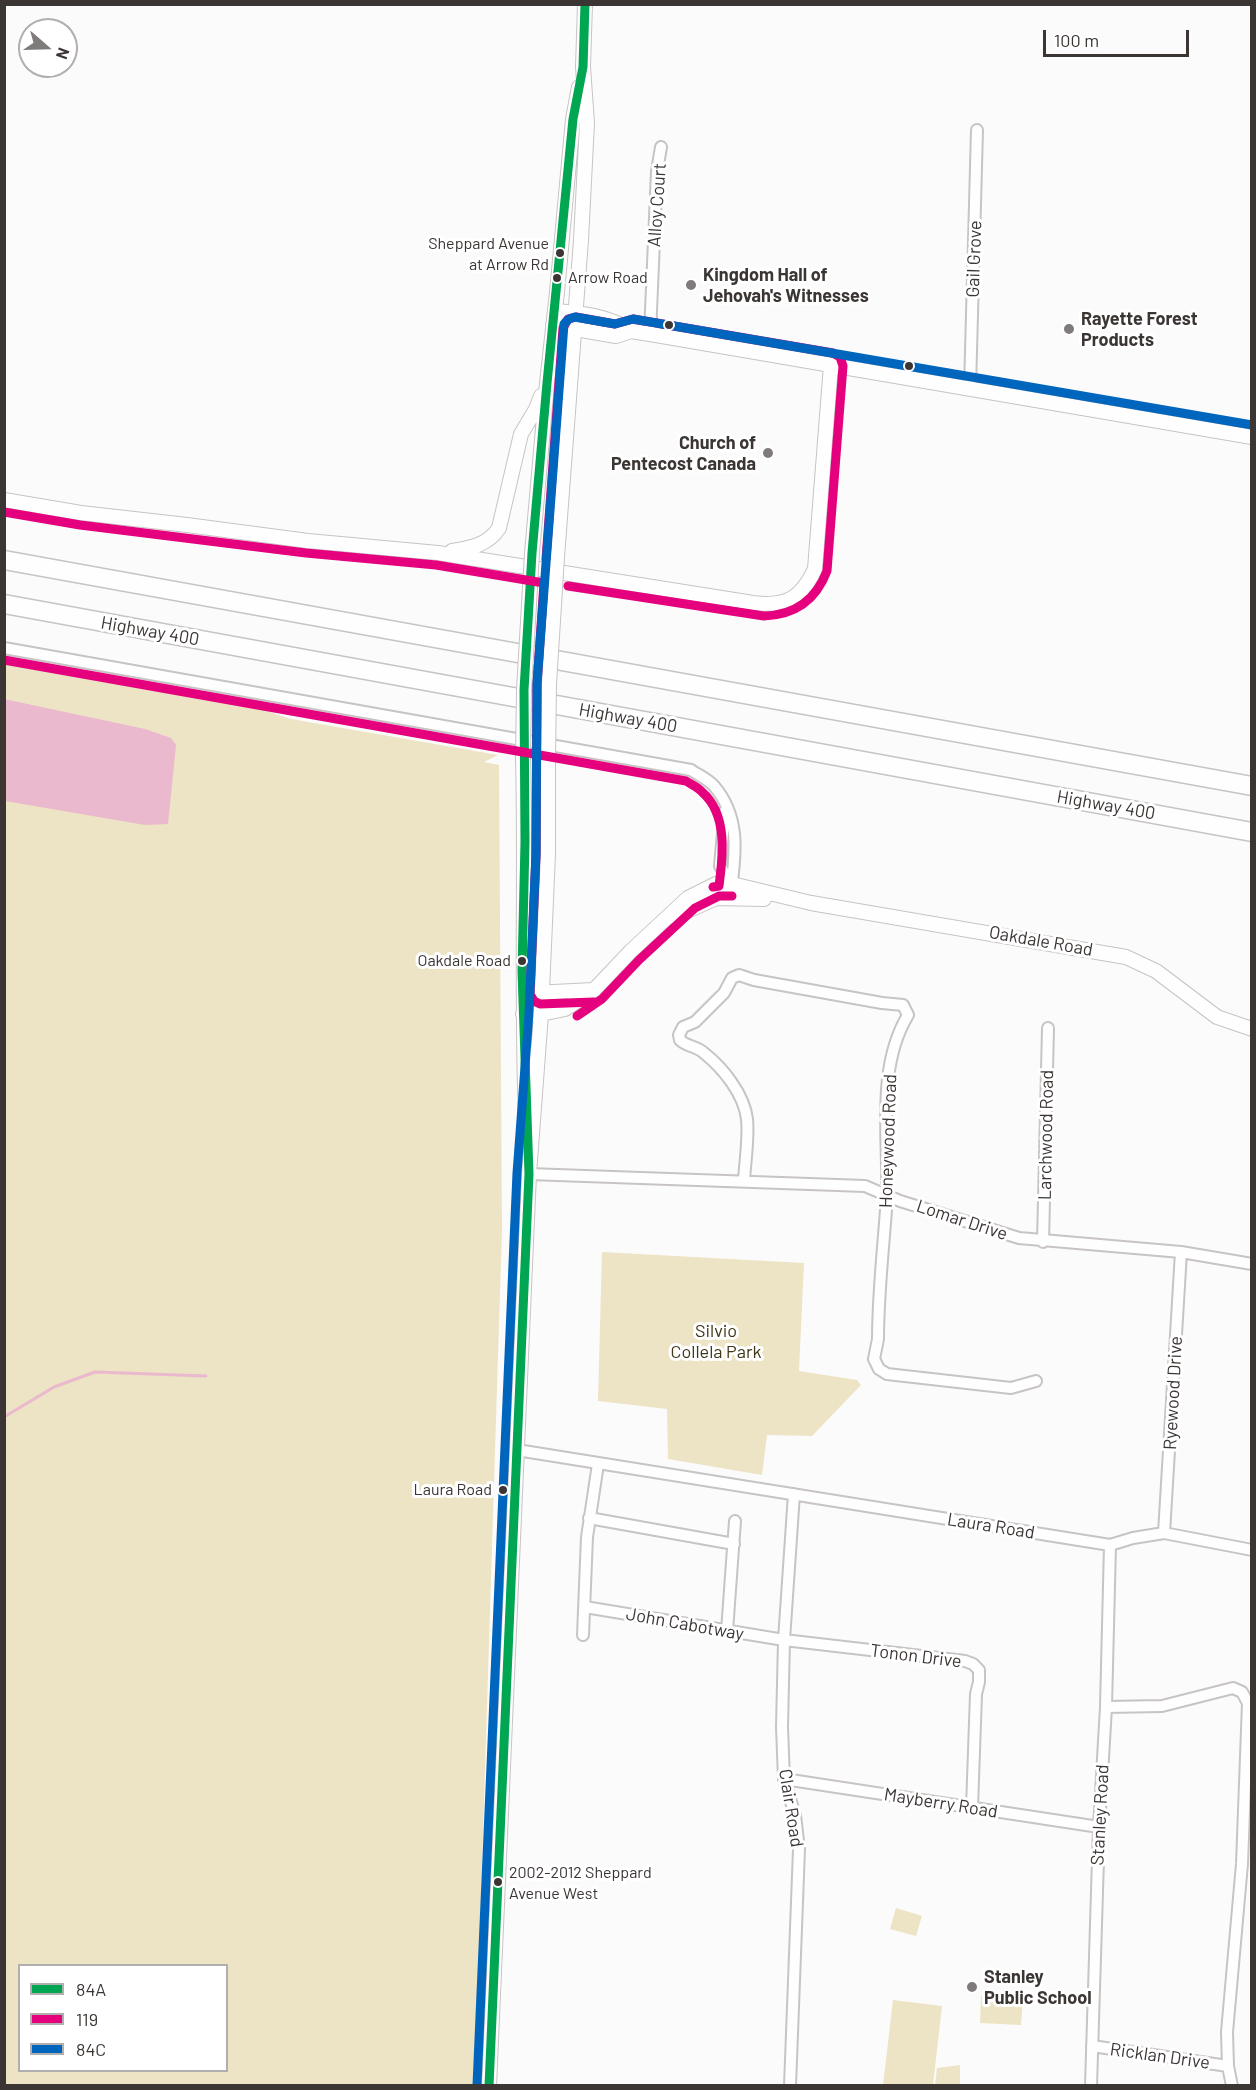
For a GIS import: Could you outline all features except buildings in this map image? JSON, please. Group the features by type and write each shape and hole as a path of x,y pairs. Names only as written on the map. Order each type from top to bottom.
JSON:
{"highway":[{"path":"4,560 1251,786"},
{"name":"Highway 400","path":"4,604 1251,832"}],"main road":[{"path":"489,2085 529,1174 541,1014 548,854 549,684 575,329 586,123 583,67 585,4"},
{"path":"529,1174 523,1014 524,690 532,553 547,383 573,119 583,67"},
{"path":"554,318 576,313 618,322 631,331 1251,437"},
{"path":"554,318 575,329 616,336 631,331"},
{"path":"4,500 81,513 308,541 438,553 753,603 781,603 794,597 807,586 815,569 831,365"},
{"path":"438,553 470,548 489,540 496,532 502,518 521,434 536,410 547,383"},
{"name":"Oakdale Road","path":"523,1014 541,1014 566,1009 594,990 631,951 664,921 731,891 1126,957 1156,971 1217,1017 1251,1029"},
{"path":"523,996 542,992 594,990"}],"street":[{"name":"Gail Grove","path":"970,388 977,130"},
{"name":"Alloy Court","path":"650,334 657,171 661,147"},
{"path":"4,648 691,770 713,785 725,804 735,831 736,859 731,891"},
{"name":"Honeywood Road","path":"744,1181 747,1119 744,1106 718,1065 699,1048 685,1044 679,1038 683,1027 695,1022 724,993 732,978 739,975 754,980 903,1005 908,1015 898,1034 887,1087 887,1195 878,1339 874,1359 879,1369 887,1374 1011,1388 1036,1381"},
{"name":"Larchwood Road","path":"1043,1242 1048,1028"},
{"name":"Lomar Drive","path":"529,1174 865,1186 1019,1238 1043,1242 1181,1252 1251,1264"},
{"name":"Ryewood Drive","path":"1164,1533 1181,1252"},
{"name":"Laura Road","path":"517,1450 1110,1545 1133,1538 1164,1533 1251,1550"},
{"path":"583,1635 589,1518 598,1464"},
{"name":"Clair Road","path":"790,2085 799,1850 795,1815 784,1779 782,1727 784,1640 794,1494"},
{"path":"589,1518 734,1544"},
{"path":"727,1631 735,1521"},
{"name":"Stanley Road","path":"1091,2085 1110,1545"},
{"name":"John Cabotway","path":"585,1607 784,1640"},
{"name":"Tonon Drive","path":"784,1640 965,1661 979,1670 972,1808"},
{"path":"1106,1707 1162,1706 1233,1688 1242,1692 1248,1703 1242,1864 1227,2032 1228,2066 1232,2085"},
{"name":"Mayberry Road","path":"784,1779 1099,1827"},
{"name":"Ricklan Drive","path":"1092,2046 1228,2066"}],"green space":[{"path":"5,660 223,697 291,719 498,755 484,762 499,765 502,1229 477,2024 482,2052 477,2085 5,2085"},
{"name":"Silvio Collela Park","path":"602,1252 804,1263 799,1371 857,1380 861,1385 812,1436 767,1435 762,1475 668,1459 667,1409 598,1401"},
{"path":"896,1908 922,1916 916,1936 890,1929"},
{"path":"981,1996 1023,1998 1021,2025 980,2023"},
{"path":"893,2000 942,2006 933,2085 883,2085"},
{"path":"960,2065 960,2085 935,2085 937,2068"}],"shaded area":[{"path":"4,699 145,729 171,738 176,745 168,824 145,825 5,801"}],"waterway":[{"path":"4,1417 54,1387 95,1372 206,1376"}],"transit line":[{"name":"84A","path":"489,2086 529,1174 522,971 525,842 524,690 532,553 547,383 573,119 583,67 585,4"},
{"name":"84C","path":"477,2085 517,1173 529,1013 536,854 537,683 564,324 575,317 615,324 633,319 1252,425"},
{"name":"119","path":"546,559 563,328 568,319 576,317 615,324 633,319 833,353 840,357 843,366 827,571 817,590 803,604 785,613 764,616 568,586"},
{"name":"119","path":"4,512 80,525 306,553 436,565 544,583 537,684 536,854 530,994 534,1001 540,1004 594,1002"},
{"name":"119","path":"4,660 686,781 699,789 710,801 720,824 722,849 719,886 713,887"},
{"name":"119","path":"577,1016 602,999 639,960 695,908 719,896 732,896"}],"place":[{"name":"Sheppard Avenue at Arrow Rd","path":"560,253"},
{"name":"Arrow Road","path":"557,278"},
{"name":"Kingdom Hall of Jehovah's Witnesses","path":"691,285"},
{"name":"Rayette Forest Products","path":"1069,329"},
{"name":"Church of Pentecost Canada","path":"768,453"},
{"name":"Oakdale Road","path":"522,961"},
{"name":"Laura Road","path":"503,1490"},
{"name":"2002-2012 Sheppard Avenue West","path":"498,1882"},
{"name":"Stanley Public School","path":"972,1987"}]}
